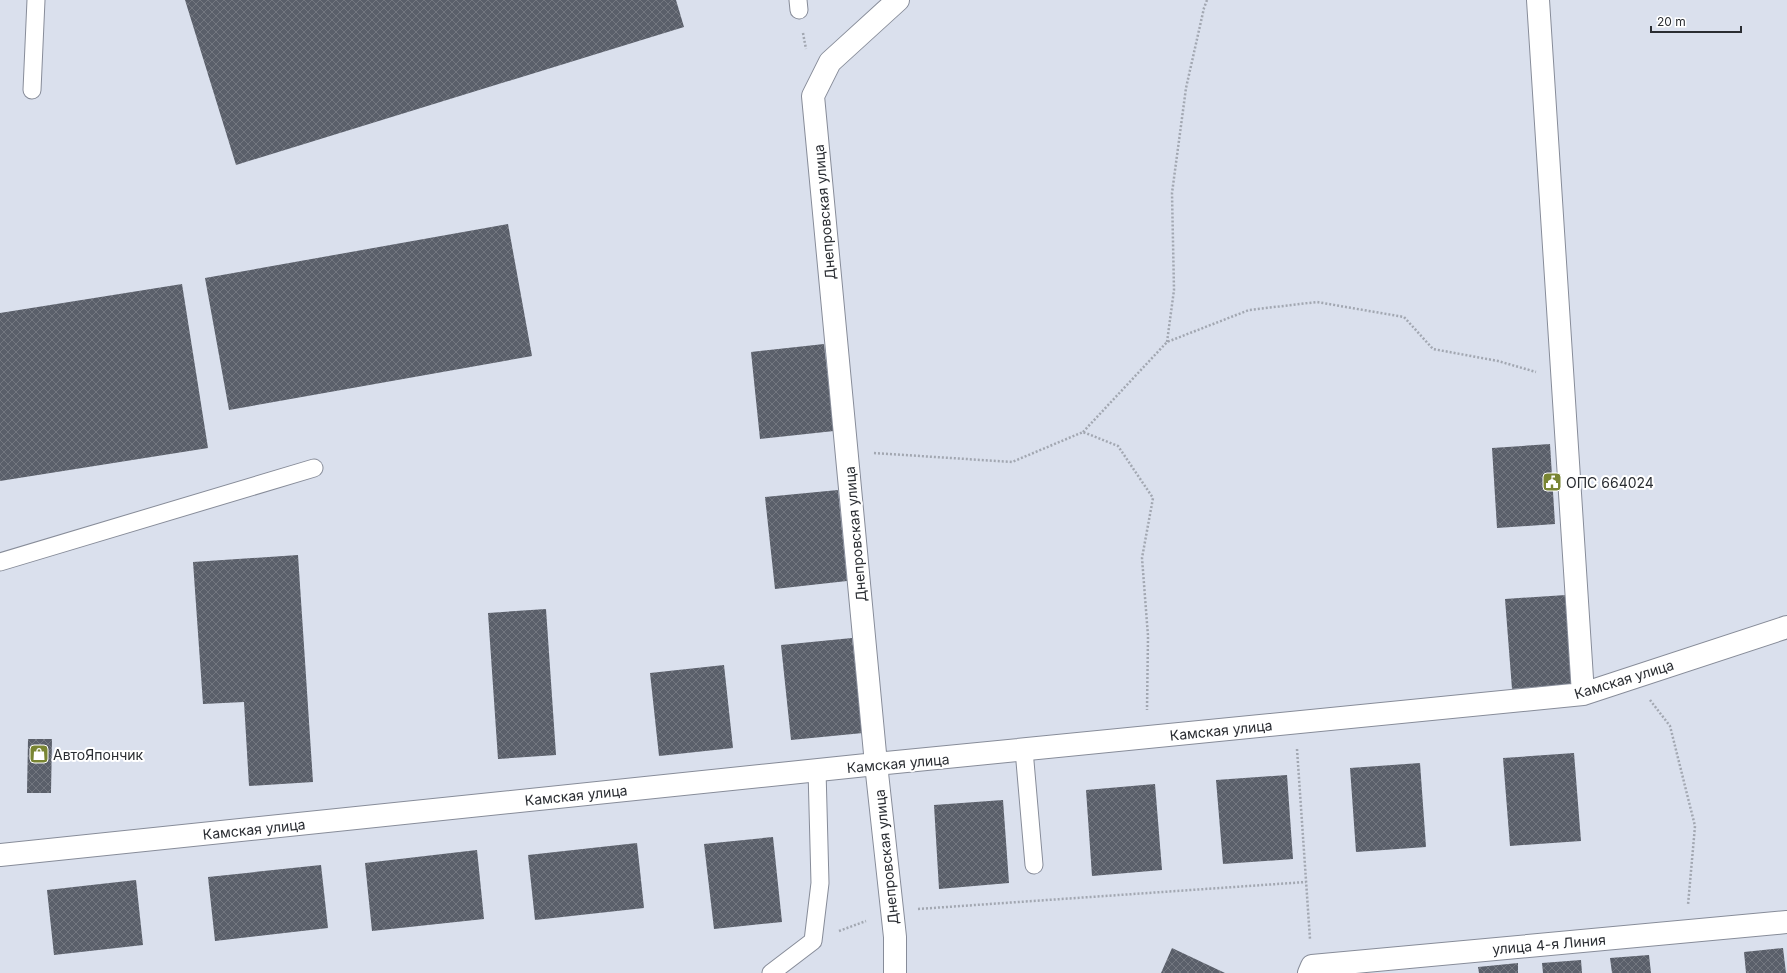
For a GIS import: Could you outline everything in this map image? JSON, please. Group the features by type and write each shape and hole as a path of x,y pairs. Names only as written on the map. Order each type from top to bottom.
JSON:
{"street":[{"name":"Днепровская улица","path":"895,973 895,937 876,764 813,96 830,62 898,0"},
{"path":"1538,0 1583,694"},
{"name":"Камская улица","path":"0,855 817,770 1583,694 1787,627"},
{"name":"улица 4-я Линия","path":"1310,969 1787,922"}],"lane":[{"path":"32,90 36,0"},
{"path":"0,562 314,468"},
{"path":"1024,750 1034,865"},
{"path":"771,973 813,941 820,883 817,770"}],"path":[{"path":"1167,342 1174,290 1172,193 1186,88 1207,0"},
{"path":"847,451 1012,462 1083,432 1167,342 1249,310 1316,302 1404,317 1433,349 1498,361 1563,380"},
{"path":"1083,432 1118,446 1153,498 1142,558 1148,636 1146,738"},
{"path":"1632,677 1670,726 1695,826 1686,932"},
{"path":"1295,723 1306,882 1310,969"},
{"path":"813,941 892,912 1306,882"}],"building":[{"path":"185,0 676,0 684,27 236,165"},
{"path":"508,224 532,356 229,410 205,278"},
{"path":"182,284 208,448 0,481 0,313"},
{"path":"824,344 834,431 760,439 751,352"},
{"path":"1550,444 1555,524 1497,528 1492,448"},
{"path":"838,490 847,581 775,589 765,497"},
{"path":"298,555 313,782 249,786 244,702 203,704 193,562"},
{"path":"1566,595 1573,684 1512,689 1505,599"},
{"path":"546,609 556,755 498,759 488,613"},
{"path":"852,638 863,733 791,740 781,645"},
{"path":"724,665 733,748 659,756 650,673"},
{"path":"28,739 52,739 51,793 27,793"},
{"path":"1574,753 1581,841 1510,846 1503,758"},
{"path":"1420,763 1426,847 1356,852 1350,768"},
{"path":"1287,775 1293,859 1223,864 1216,780"},
{"path":"1155,784 1162,870 1092,876 1086,790"},
{"path":"1003,800 1009,883 939,889 934,805"},
{"path":"773,837 782,922 714,929 704,844"},
{"path":"637,843 644,908 535,920 528,855"},
{"path":"477,850 484,919 372,931 365,863"},
{"path":"321,865 328,928 215,941 208,877"},
{"path":"136,880 143,945 54,955 47,890"},
{"path":"1172,948 1225,973 1161,973"},
{"path":"1783,948 1786,973 1746,973 1744,952"},
{"path":"1649,955 1651,973 1612,973 1610,958"},
{"path":"1581,960 1582,973 1543,973 1542,963"},
{"path":"1518,963 1518,973 1479,973 1478,967"}],"place":[{"name":"ОПС 664024","path":"1552,482"},
{"name":"АвтоЯпончик","path":"39,754"}]}
